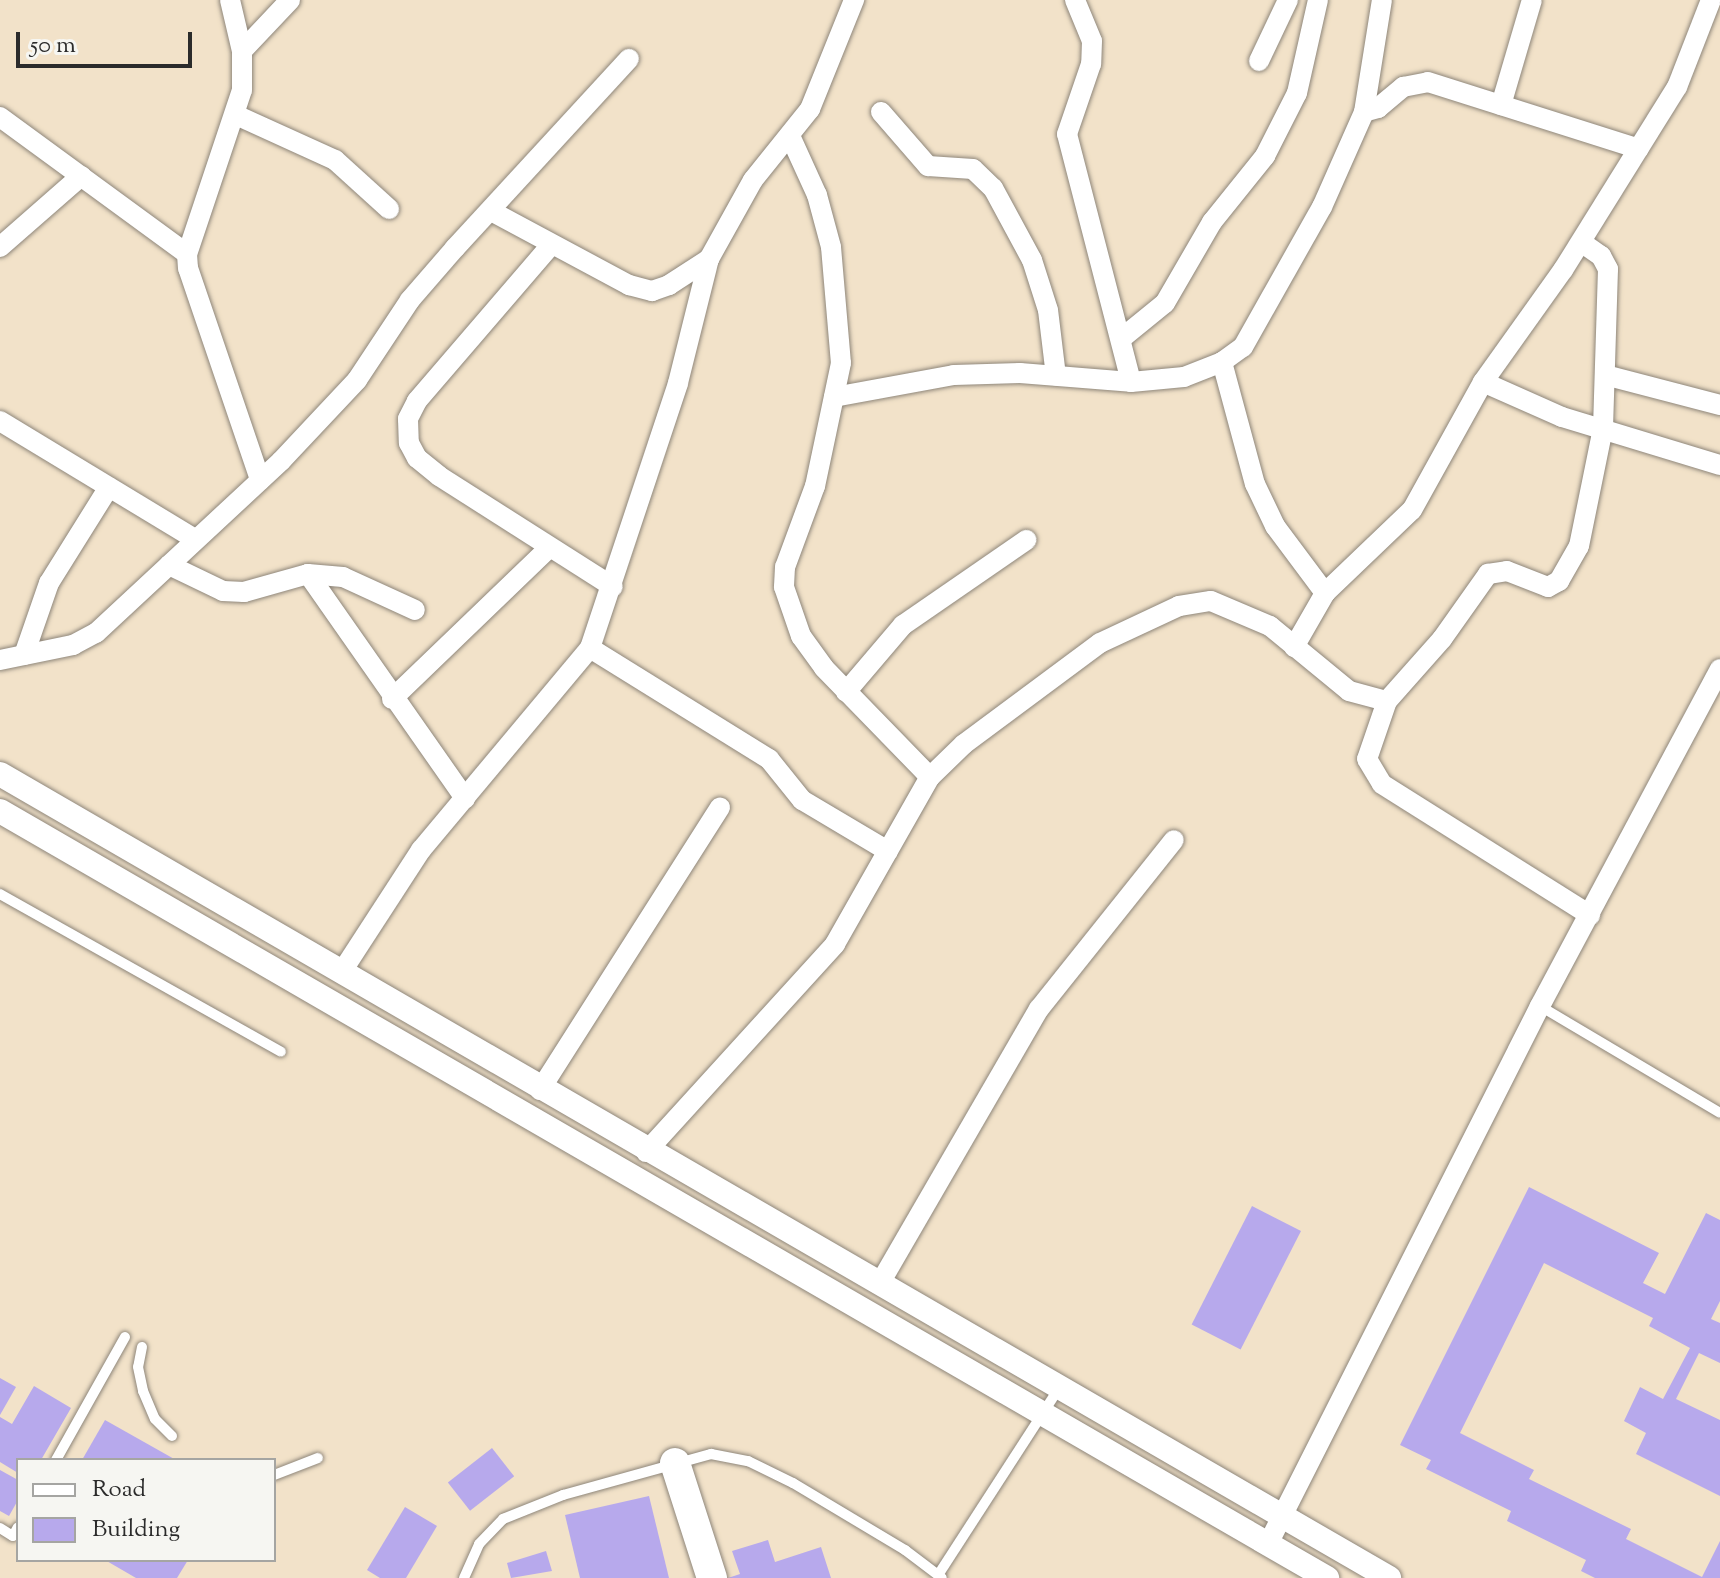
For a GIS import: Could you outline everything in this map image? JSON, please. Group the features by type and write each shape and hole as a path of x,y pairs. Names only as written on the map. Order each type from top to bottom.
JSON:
{"main road":[{"path":"675,1463 712,1578"}],"street":[{"path":"230,0 242,51 236,115 187,254 210,340 260,480"},
{"path":"242,51 290,0"},
{"path":"341,973 421,850 590,648 613,587 636,502 678,383 709,259 753,180 791,138 810,109 854,0"},
{"path":"1075,0 1092,41 1092,52 1067,134 1081,200 1122,338 1131,382"},
{"path":"1259,61 1288,0"},
{"path":"1122,338 1165,303 1212,222 1265,156 1297,93 1318,0"},
{"path":"834,397 954,375 1056,376 1131,382 1184,377 1222,362 1243,347 1277,293 1322,207 1364,112 1382,0"},
{"path":"1501,105 1532,0"},
{"path":"1294,647 1325,593 1412,510 1483,382 1581,242 1677,87 1711,0"},
{"path":"0,660 73,645 96,633 260,480 357,380 410,300 629,59"},
{"path":"1364,112 1378,108 1416,82 1501,105 1639,149"},
{"path":"881,112 928,166 973,169 993,188 1032,260 1048,310 1056,376"},
{"path":"236,115 335,160 389,209"},
{"path":"0,117 187,254"},
{"path":"791,138 817,195 831,247 841,363 815,486 785,567 784,587 801,636 846,692 930,777"},
{"path":"0,247 81,176"},
{"path":"491,211 629,285 652,291 709,259"},
{"path":"1581,242 1601,256 1608,269 1605,375 1603,428 1588,511 1569,570 1548,587 1507,571 1488,574 1442,639 1387,701 1367,759 1382,784 1590,915"},
{"path":"551,245 417,401 408,419 409,443 417,458 613,587"},
{"path":"1222,362 1255,484 1275,526 1325,593"},
{"path":"1605,375 1720,405"},
{"path":"1483,382 1562,417 1720,465"},
{"path":"0,421 195,539"},
{"path":"24,655 49,583 109,487"},
{"path":"846,692 903,625 1026,540"},
{"path":"392,699 550,547"},
{"path":"169,565 223,591 244,592 308,574 343,577 415,610"},
{"path":"308,574 392,699 465,798"},
{"path":"646,1152 835,944 930,777 988,725 1100,643 1179,606 1211,601 1270,626 1349,691 1387,701"},
{"path":"590,648 769,759 802,800 888,851"},
{"path":"1268,1544 1540,1006 1720,669"},
{"path":"0,774 646,1152 880,1283 1389,1578"},
{"path":"540,1090 720,807"},
{"path":"0,811 331,1006 1046,1413 1268,1544 1310,1574"},
{"path":"880,1283 1039,1009 1174,840"}],"lane":[{"path":"0,894 281,1052"},
{"path":"1540,1006 1720,1113"},
{"path":"57,1458 125,1337"},
{"path":"142,1347 143,1391 155,1419 172,1436"},
{"path":"464,1578 479,1544 503,1519 563,1495 711,1454 748,1461 941,1575 1059,1388"},
{"path":"276,1474 318,1458"},
{"path":"0,1528 13,1536 16,1531"}],"building":[{"path":"1529,1187 1659,1253 1643,1283 1665,1294 1706,1213 1720,1220 1720,1301 1711,1319 1720,1323 1720,1363 1699,1353 1676,1399 1720,1420 1720,1496 1636,1454 1646,1433 1624,1421 1640,1387 1663,1399 1690,1348 1649,1326 1653,1318 1544,1263 1460,1433 1534,1470 1529,1479 1631,1529 1626,1539 1702,1577 1720,1541 1720,1578 1595,1578 1581,1571 1586,1560 1507,1521 1511,1511 1426,1469 1431,1460 1400,1445"},
{"path":"1252,1206 1301,1231 1241,1349 1192,1325"},
{"path":"0,1378 16,1387 0,1415"},
{"path":"34,1386 71,1408 42,1458 16,1458 16,1472 0,1462 0,1417 12,1424"},
{"path":"105,1420 172,1458 83,1458"},
{"path":"492,1448 514,1476 470,1511 448,1482"},
{"path":"0,1470 16,1479 16,1504 9,1516 0,1511"},
{"path":"649,1496 669,1578 580,1578 565,1515"},
{"path":"405,1507 437,1526 406,1578 380,1578 367,1570"},
{"path":"768,1540 775,1562 821,1547 831,1578 728,1578 740,1574 732,1551"},
{"path":"546,1551 552,1571 511,1578 507,1563"},
{"path":"108,1562 187,1562 177,1578 136,1578"}]}
